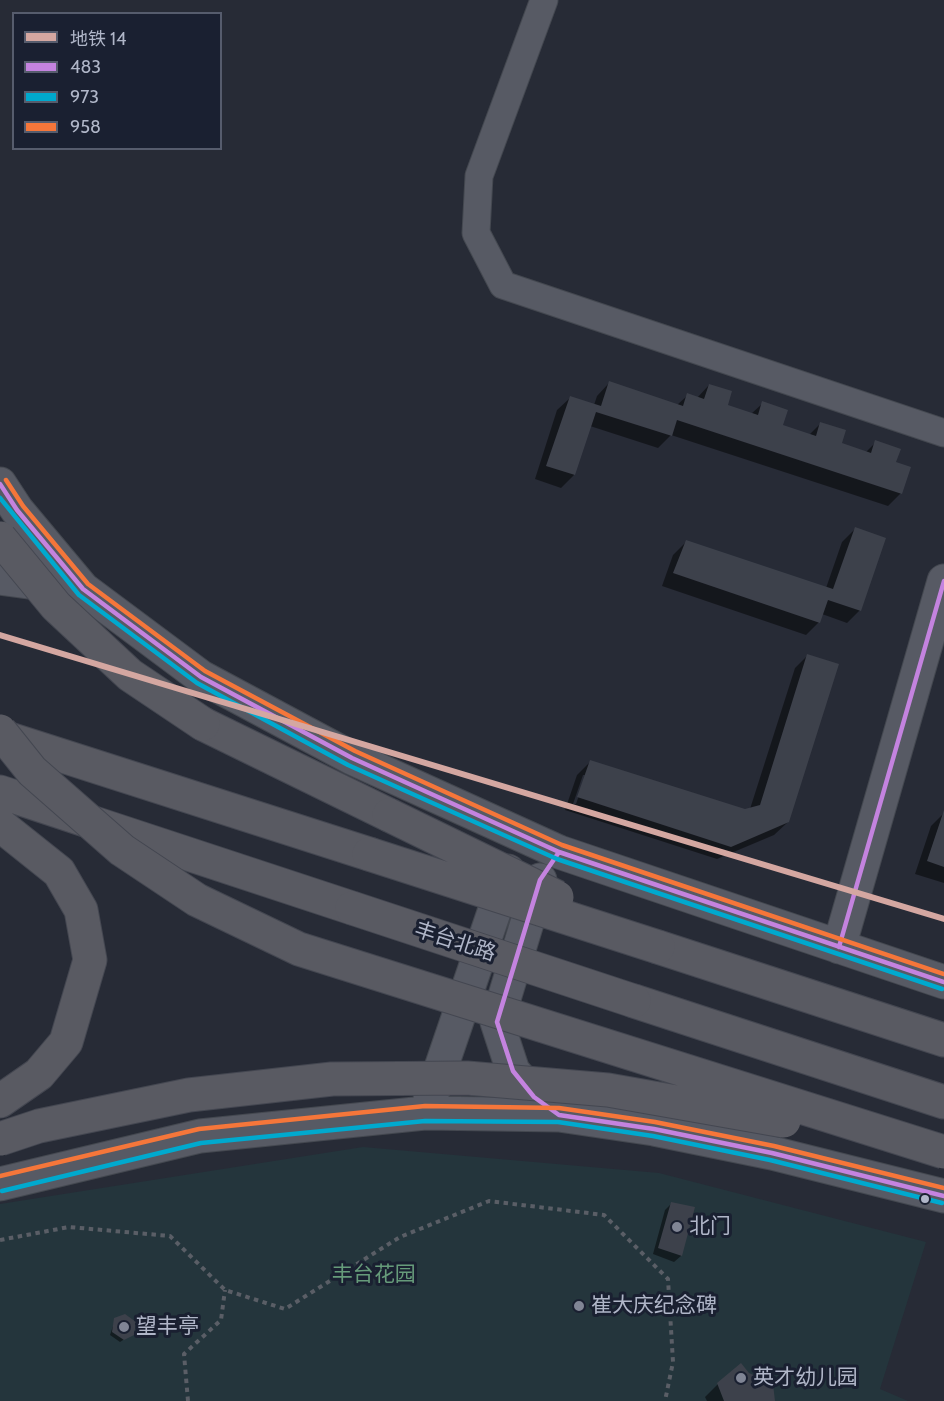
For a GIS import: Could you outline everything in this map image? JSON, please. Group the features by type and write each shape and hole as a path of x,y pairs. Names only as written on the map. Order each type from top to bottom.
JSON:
{"highway":[{"path":"0,538 56,606 130,675 203,724 658,947"},
{"path":"0,730 32,771 122,850 197,900 299,949 944,1152"},
{"path":"0,736 944,1040"},
{"name":"丰台北路","path":"0,792 944,1102"},
{"path":"0,825 59,872 81,910 90,960 66,1042 39,1074 0,1101"},
{"path":"0,1139 39,1126 189,1095 332,1079 467,1078 608,1090 773,1118 944,1159"}],"street":[{"path":"544,0 479,176 476,233 503,285 944,433"},
{"path":"0,484 17,510 83,589 201,677 352,758 560,852 944,982"},
{"path":"0,578 83,589"},
{"path":"839,946 944,581"},
{"path":"425,1113 513,859 516,834"},
{"path":"558,1115 534,1097 513,1071 497,1022 540,880 548,865 560,852"},
{"path":"0,1184 200,1136 425,1113 558,1115 654,1129 772,1153 944,1196"}],"path":[{"path":"0,1240 69,1227 170,1236 225,1290 285,1309 400,1237 489,1201 604,1215 668,1279 674,1362 665,1401"},
{"path":"188,1401 184,1354 221,1320 225,1290"}],"green space":[{"name":"丰台花园","path":"363,1147 659,1173 926,1242 880,1389 908,1401 0,1401 0,1204"}],"building":[{"path":"609,381 683,406 687,393 704,399 709,384 732,391 728,405 758,415 762,401 788,410 783,425 816,436 820,422 846,430 842,443 871,453 875,440 901,449 896,462 911,467 902,494 677,420 672,436 596,412 575,475 546,466 570,396 601,406"},
{"path":"855,527 886,538 861,611 828,600 820,623 673,573 686,540 833,589"},
{"path":"807,654 839,664 789,822 731,847 577,797 590,760 745,809 760,805"},
{"path":"944,810 944,867 927,861"},
{"name":"北门","path":"671,1202 695,1207 682,1256 658,1248"},
{"name":"望丰亭","path":"125,1314 136,1322 134,1335 124,1340 112,1332 114,1318"},
{"name":"英才幼儿园","path":"741,1363 749,1373 773,1384 775,1401 724,1401 717,1383"}],"metro line":[{"name":"14","path":"0,635 944,919"}],"transit line":[{"name":"958","path":"6,480 23,506 88,584 205,671 355,751 562,845 944,974"},
{"name":"483","path":"0,484 17,510 83,589 201,677 352,758 559,852 944,982"},
{"name":"973","path":"0,498 79,595 197,683 348,765 557,859 942,989"},
{"name":"483","path":"839,947 944,581"},
{"name":"483","path":"559,852 540,880 497,1022 513,1071 534,1097 559,1115 654,1129 772,1153 944,1196"},
{"name":"958","path":"0,1176 199,1129 425,1106 559,1108 655,1122 774,1146 944,1188"},
{"name":"973","path":"2,1191 201,1143 425,1121 558,1122 653,1136 770,1160 942,1203"}],"place":[{"name":"北门","path":"677,1227"},
{"name":"崔大庆纪念碑","path":"579,1306"},
{"name":"望丰亭","path":"124,1327"},
{"name":"英才幼儿园","path":"741,1378"}]}
